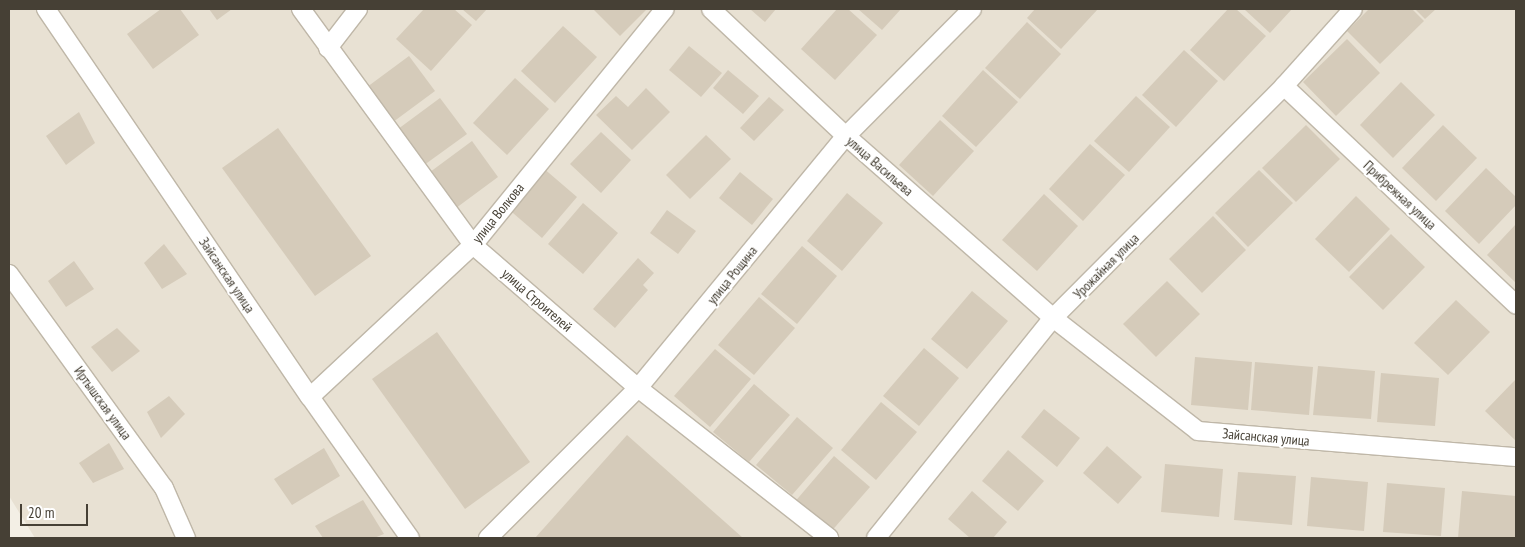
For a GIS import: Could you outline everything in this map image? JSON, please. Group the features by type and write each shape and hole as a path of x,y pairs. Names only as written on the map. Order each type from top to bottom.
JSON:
{"street":[{"name":"Зайсанская улица","path":"46,9 310,397 410,538"},
{"name":"улица Строителей","path":"301,9 473,245 638,388 829,538"},
{"path":"328,48 358,9"},
{"name":"улица Волкова","path":"310,397 473,245 665,9"},
{"name":"улица Васильева","path":"711,9 846,136 1053,318"},
{"name":"улица Рощина","path":"488,538 638,388 846,136 972,9"},
{"name":"Урожайная улица","path":"876,538 1053,318 1284,86 1353,9"},
{"name":"Прибрежная улица","path":"1284,86 1516,305"},
{"name":"Иртышская улица","path":"9,274 164,488 186,538"},
{"name":"Зайсанская улица","path":"1053,318 1198,431 1516,457"}],"shaded area":[{"path":"9,9 1516,9 1516,538 35,538 9,496"}],"building":[{"path":"161,9 180,9 199,35 153,69 127,34"},
{"path":"209,9 232,9 217,20"},
{"path":"424,9 454,9 472,25 431,71 396,39"},
{"path":"462,9 487,9 476,21"},
{"path":"593,9 647,9 620,36"},
{"path":"750,9 776,9 765,22"},
{"path":"837,9 848,9 877,35 835,80 801,49"},
{"path":"858,9 901,9 882,30"},
{"path":"1035,9 1098,9 1061,49 1027,18"},
{"path":"1228,9 1236,9 1266,36 1224,81 1190,50"},
{"path":"1244,9 1292,9 1270,33"},
{"path":"1369,9 1412,9 1424,21 1380,64 1347,31"},
{"path":"1415,9 1436,9 1425,19"},
{"path":"1027,22 1061,54 1020,99 985,68"},
{"path":"563,26 597,57 555,103 521,71"},
{"path":"1347,39 1380,73 1336,116 1303,82"},
{"path":"689,46 722,73 701,97 669,70"},
{"path":"1184,50 1218,81 1176,127 1142,95"},
{"path":"409,56 435,91 389,125 363,90"},
{"path":"728,70 759,96 743,114 713,88"},
{"path":"983,70 1018,102 976,147 942,116"},
{"path":"515,78 549,109 507,155 473,123"},
{"path":"1401,82 1435,115 1393,158 1360,125"},
{"path":"646,88 670,112 632,150 596,115 616,96 628,107"},
{"path":"1136,96 1170,127 1129,172 1094,141"},
{"path":"769,97 784,110 754,141 740,128"},
{"path":"440,98 467,134 420,168 394,132"},
{"path":"79,112 95,143 66,165 46,136"},
{"path":"940,120 974,151 933,196 899,165"},
{"path":"1306,125 1340,159 1296,202 1262,168"},
{"path":"1443,125 1477,158 1436,201 1402,168"},
{"path":"278,128 371,256 315,296 222,168"},
{"path":"601,132 631,160 601,193 570,164"},
{"path":"706,135 731,159 690,199 666,175"},
{"path":"472,141 498,177 452,211 426,175"},
{"path":"1090,144 1125,175 1083,221 1049,189"},
{"path":"542,167 577,197 542,238 507,208"},
{"path":"1486,168 1516,197 1516,205 1479,244 1445,211"},
{"path":"1259,170 1293,203 1248,247 1215,213"},
{"path":"740,172 773,199 752,225 719,198"},
{"path":"847,193 883,223 842,271 807,241"},
{"path":"1044,194 1078,226 1037,271 1002,240"},
{"path":"1356,196 1390,229 1349,272 1315,239"},
{"path":"583,203 618,233 583,274 548,244"},
{"path":"667,210 696,231 678,254 650,233"},
{"path":"1213,216 1246,250 1202,293 1169,259"},
{"path":"1516,224 1516,283 1487,255"},
{"path":"1391,234 1425,267 1383,310 1349,277"},
{"path":"164,244 187,274 162,289 144,263"},
{"path":"802,246 837,276 797,324 761,294"},
{"path":"638,258 654,273 643,285 648,290 615,328 593,309"},
{"path":"74,261 94,289 66,307 48,281"},
{"path":"1167,281 1200,314 1156,357 1123,324"},
{"path":"972,291 1008,321 967,369 931,339"},
{"path":"759,297 795,328 754,375 718,345"},
{"path":"1456,300 1490,332 1448,375 1414,343"},
{"path":"117,328 140,351 112,372 91,347"},
{"path":"437,332 530,462 465,509 372,379"},
{"path":"924,348 959,378 919,426 883,396"},
{"path":"715,349 751,379 710,427 674,396"},
{"path":"1195,357 1252,362 1248,410 1191,405"},
{"path":"1255,362 1313,367 1309,415 1251,410"},
{"path":"1318,366 1375,371 1371,419 1313,415"},
{"path":"1381,373 1439,378 1435,426 1377,422"},
{"path":"1516,379 1516,441 1485,411"},
{"path":"754,384 790,415 749,462 713,432"},
{"path":"169,396 185,414 161,438 147,412"},
{"path":"881,402 917,432 876,480 841,450"},
{"path":"1044,409 1080,438 1057,467 1021,437"},
{"path":"797,417 833,448 792,495 756,465"},
{"path":"627,435 743,538 535,538"},
{"path":"109,443 124,469 93,483 79,463"},
{"path":"1107,446 1142,477 1118,504 1083,473"},
{"path":"324,448 340,476 292,505 274,479"},
{"path":"1008,450 1044,481 1018,511 982,481"},
{"path":"834,456 870,487 829,534 793,504"},
{"path":"1165,464 1223,469 1219,517 1161,512"},
{"path":"1238,472 1296,476 1292,525 1234,520"},
{"path":"1311,477 1368,482 1364,531 1307,526"},
{"path":"1387,483 1445,488 1441,536 1383,532"},
{"path":"972,491 1007,522 993,538 970,538 948,519"},
{"path":"1462,491 1516,496 1516,538 1458,538"},
{"path":"363,500 384,534 374,538 323,538 315,526"}]}
